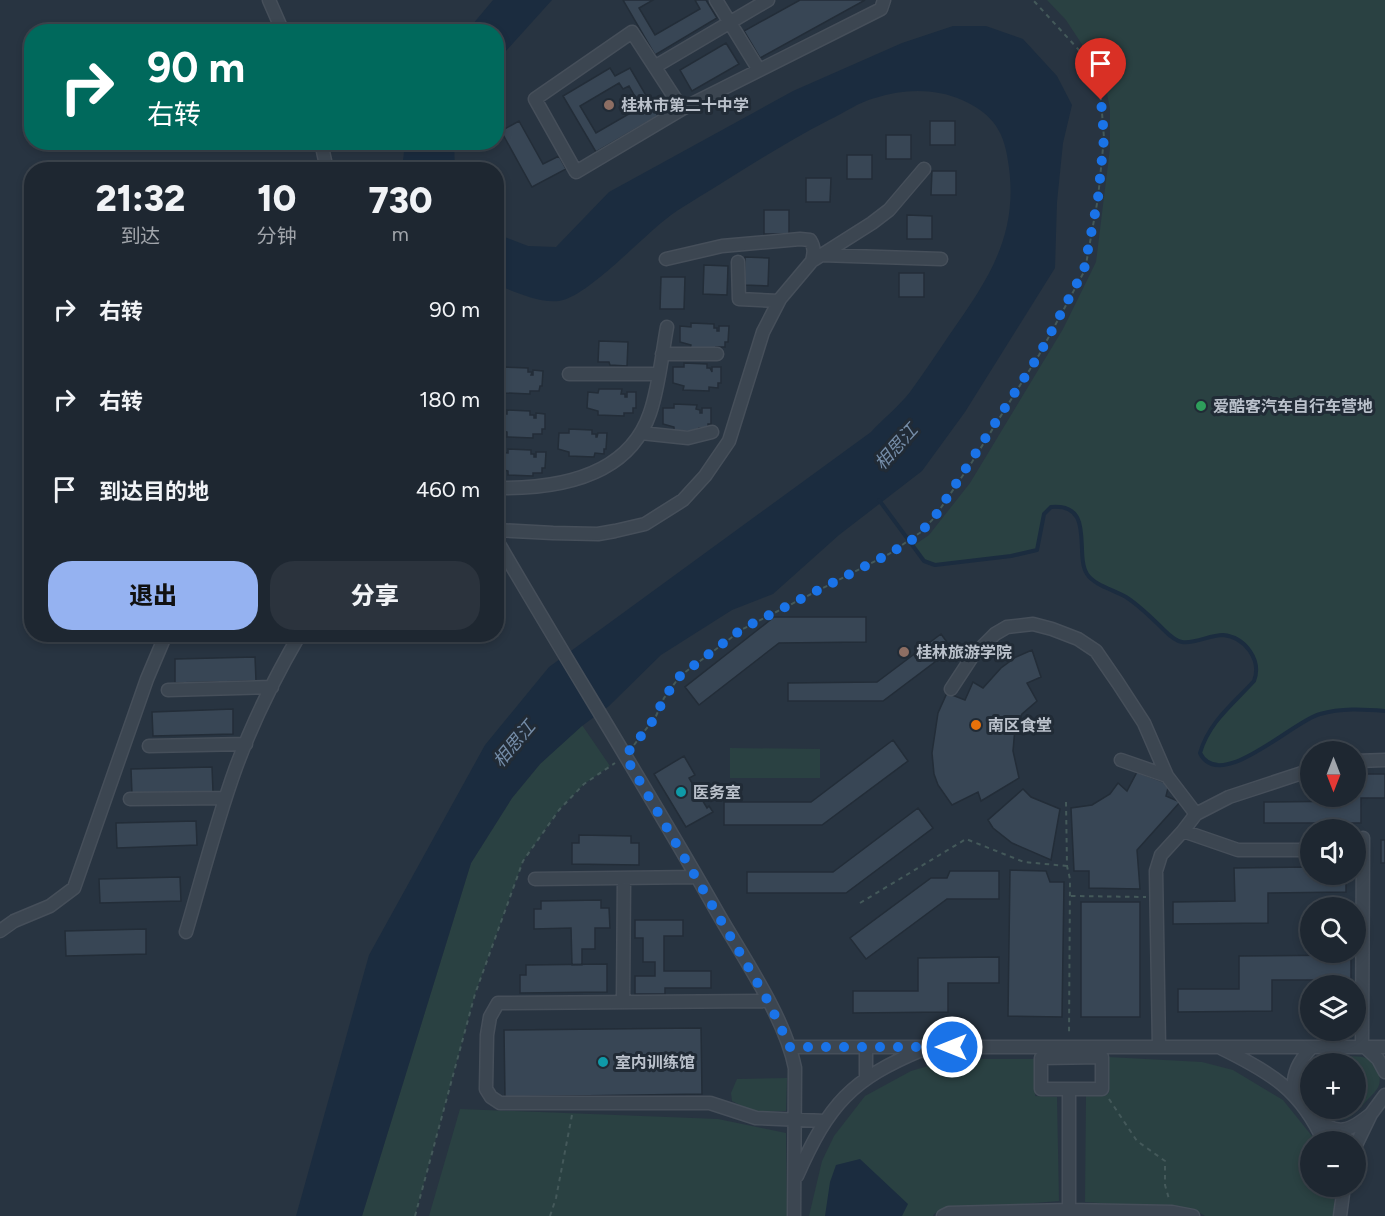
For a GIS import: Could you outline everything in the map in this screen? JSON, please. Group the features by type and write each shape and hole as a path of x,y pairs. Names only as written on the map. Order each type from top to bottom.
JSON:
{"street":[{"path":"269,0 280,24"},
{"path":"716,0 759,70"},
{"path":"656,66 768,0"},
{"path":"682,109 632,32 535,99 576,172 682,109 881,9 884,0"},
{"path":"504,530 598,534 645,524 683,500 705,476 729,441 763,332 779,301 817,258 889,210 924,169"},
{"path":"666,260 722,246 800,239 810,240 817,258"},
{"path":"817,258 941,259"},
{"path":"738,262 739,299 779,301"},
{"path":"504,488 544,487 580,478 613,463 641,433 650,412 667,327"},
{"path":"662,354 717,354"},
{"path":"569,374 658,374"},
{"path":"641,433 688,438 712,432"},
{"path":"504,553 697,877 768,1001 790,1047 795,1068 794,1216"},
{"path":"951,689 972,657 995,634 1007,627 1033,624 1065,633 1091,646 1100,656 1143,723 1167,776 1196,814"},
{"path":"0,931 14,921 50,906 74,888 147,680 163,642"},
{"path":"186,932 225,798 246,744 296,642"},
{"path":"168,690 272,687"},
{"path":"149,746 246,744"},
{"path":"1121,760 1167,776"},
{"path":"1366,761 1385,760"},
{"path":"1159,1047 1156,871 1159,857 1196,814 1229,797 1300,774"},
{"path":"130,799 225,798"},
{"path":"1183,831 1238,850 1300,850"},
{"path":"535,879 697,877"},
{"path":"623,1002 624,878"},
{"path":"1362,885 1364,1047 1378,1059 1385,1072"},
{"path":"768,1001 498,1003 490,1017 487,1035 486,1089 491,1097 500,1103 710,1103 756,1118 825,1121"},
{"path":"790,1047 929,1047 1069,1052 1159,1047 1385,1047"},
{"path":"866,1047 866,1078"},
{"path":"794,1182 816,1134 837,1104 866,1078 929,1047"},
{"path":"1218,1047 1261,1070 1294,1093 1300,1102"},
{"path":"1294,1093 1295,1070 1312,1047"},
{"path":"1069,1052 1102,1057 1102,1089 1041,1089 1041,1058 1069,1052"},
{"path":"1069,1089 1069,1210"},
{"path":"1363,1131 1371,1114 1385,1095"},
{"path":"1366,1118 1371,1114"},
{"path":"1315,1119 1326,1127 1344,1130 1365,1119"},
{"path":"1338,1197 1340,1212"},
{"path":"1340,1212 1342,1197"},
{"path":"943,1216 949,1213 1069,1210 1172,1212 1192,1216"}],"path":[{"path":"625,756 652,723 664,698 680,676 742,629 915,538 934,518 972,462 1039,355 1084,270 1098,198 1104,138 1098,86 1088,64 1033,0"},
{"path":"415,1216 475,994 523,861 559,810 584,784 610,766"},
{"path":"1066,802 1067,866 1070,879 1069,1052"},
{"path":"860,903 966,839 1024,862 1067,866"},
{"path":"1070,896 1158,898"},
{"path":"1102,1089 1137,1141 1165,1161 1165,1185 1172,1212"},
{"path":"550,1216 563,1165 573,1103"}],"green space":[{"name":"爱酷客汽车自行车营地","path":"1047,0 1385,0 1385,711 1352,710 1320,714 1240,760 1224,765 1210,763 1200,753 1203,743 1218,717 1253,682 1257,668 1253,655 1244,645 1227,637 1191,642 1177,641 1131,601 1090,578 1083,565 1080,525 1077,517 1069,511 1056,507 1047,510 1042,520 1038,548 1031,552 935,565 924,561 913,546 929,535 970,483 1063,329 1096,262 1110,148 1110,109 1104,78 1066,20"},
{"path":"582,725 610,766 584,784 559,810 523,861 475,994 415,1216 362,1216 471,863 512,798 540,764"},
{"path":"730,748 820,749 820,778 730,778"},
{"path":"1108,1057 1202,1062 1233,1070 1283,1100 1308,1131 1300,1131 1300,1197 1333,1197 1334,1216 1205,1216 1195,1210 1085,1202 1086,1095 1109,1093"},
{"path":"1366,1058 1373,1062 1380,1077 1377,1089 1366,1101"},
{"path":"952,1059 1035,1059 1035,1096 1057,1097 1059,1201 984,1207 950,1206 933,1216 809,1216 822,1161 834,1136 865,1096 911,1071"},
{"path":"787,1078 786,1111 754,1112 732,1101 731,1093 737,1079"},
{"path":"460,1109 718,1119 786,1133 787,1216 429,1216"}],"water":[{"path":"493,0 552,0 504,53 504,24 473,24"},
{"name":"相思江","path":"953,26 986,26 1023,39 1057,76 1072,105 1063,143 1057,202 1055,268 965,412 922,471 839,535 773,594 732,610 661,655 609,706 582,726 540,764 512,798 471,863 362,1216 296,1216 369,955 485,745 549,667 871,432 906,397 976,295 997,257 1009,216 1011,193 1009,168 1001,135 983,112 962,100 941,93 919,91 897,93 863,102 772,152 684,206 655,228 614,266 571,297 559,301 543,300 504,288 504,237 528,246 556,247 609,192 793,91 902,43"},
{"path":"404,150 454,150 455,162 403,162"},
{"path":"860,1159 908,1204 902,1216 825,1216 830,1182 836,1165"}],"building":[{"path":"623,0 653,0 639,8 655,35 700,9 695,0 706,0 717,18 655,55"},
{"path":"800,0 865,0 760,58 744,31"},
{"path":"726,43 739,64 692,91 680,70"},
{"path":"610,68 615,76 630,68 658,116 596,152 563,96","holes":["619,83 623,89 629,86 641,107 596,133 580,106"]},
{"path":"519,121 543,164 559,156 566,169 532,187 504,136 504,129"},
{"path":"930,121 955,121 955,145 930,145"},
{"path":"886,135 911,135 911,159 886,159"},
{"path":"847,155 872,155 872,179 847,179"},
{"path":"932,171 956,171 956,195 931,195"},
{"path":"806,178 831,178 830,202 806,202"},
{"path":"764,210 789,210 789,234 764,234"},
{"path":"907,215 932,216 932,239 907,239"},
{"path":"745,257 769,258 768,286 744,285"},
{"path":"704,265 728,266 727,295 703,294"},
{"path":"899,273 924,273 924,297 899,297"},
{"path":"661,277 685,277 684,309 660,309"},
{"path":"691,323 714,324 717,331 719,331 719,326 729,326 728,342 725,342 725,347 716,347 716,350 690,349 691,345 680,342 680,326 691,327"},
{"path":"599,341 628,342 627,366 598,362"},
{"path":"684,363 707,364 707,368 710,368 712,372 712,367 721,367 721,383 718,383 718,388 709,387 709,391 683,390 684,386 673,383 673,367 684,367"},
{"path":"505,367 528,368 528,372 532,372 531,375 533,375 533,370 543,371 542,386 539,391 530,391 530,394 505,393"},
{"path":"599,389 622,389 621,394 625,394 625,397 627,397 627,392 636,392 636,408 633,408 633,413 624,413 624,416 598,415 598,411 587,408 588,392 598,393"},
{"path":"674,404 697,405 696,409 700,410 700,413 702,413 702,408 711,408 711,424 708,424 708,429 699,428 699,432 674,431 674,427 663,424 663,408 674,408"},
{"path":"507,410 530,411 530,415 536,418 536,413 545,414 545,429 542,429 542,434 533,434 533,438 507,437 507,432 504,431 504,414 507,414"},
{"path":"569,429 592,430 592,434 596,434 596,437 598,433 607,433 604,454 595,453 594,457 569,456 569,452 558,449 559,433 569,433"},
{"path":"508,449 531,450 531,454 536,457 536,452 546,452 545,468 542,468 542,473 533,473 533,476 508,475 508,471 504,470 504,453 508,453"},
{"path":"774,617 866,617 866,642 779,643 699,705 685,687"},
{"path":"941,634 952,649 883,701 788,701 788,683 877,682"},
{"name":"南区食堂","path":"1032,650 1041,677 1027,683 1037,701 1022,714 1015,728 1013,751 1019,778 981,801 978,792 952,805 938,785 934,774 932,753 938,713 947,693 965,700 973,682 983,688 1001,668 1016,657"},
{"path":"255,657 256,681 175,683 175,659"},
{"path":"233,709 233,734 153,736 152,712"},
{"path":"893,740 908,761 822,825 724,825 724,802 811,802"},
{"name":"医务室","path":"684,756 695,775 689,778 707,808 709,806 713,812 686,827 654,774"},
{"path":"212,767 213,792 132,794 131,769"},
{"path":"1137,772 1169,784 1166,796 1180,802 1137,850 1140,889 1089,888 1089,871 1074,871 1071,808 1092,805 1110,794 1118,783 1127,791"},
{"path":"1366,774 1385,774 1385,798 1366,798"},
{"path":"1023,789 1031,797 1060,809 1051,860 1012,843 993,828 988,820"},
{"path":"1264,802 1300,802 1300,807 1361,807 1361,819 1300,819 1300,823 1264,823"},
{"path":"918,808 933,828 846,893 747,893 747,872 833,872"},
{"path":"196,821 197,845 117,848 116,823"},
{"path":"579,835 631,836 631,843 639,843 639,865 572,864 572,843 579,843"},
{"path":"1381,840 1385,840 1385,863 1381,863"},
{"path":"1300,867 1300,885 1346,885 1346,892 1268,893 1268,923 1173,924 1173,902 1235,901 1234,868"},
{"path":"1010,870 1046,871 1050,882 1064,882 1062,1017 1008,1016"},
{"path":"950,871 999,871 999,899 947,899 866,959 850,938 931,878 947,878"},
{"path":"180,877 181,901 100,903 99,879"},
{"path":"601,900 601,908 609,908 610,928 595,928 595,949 582,949 582,965 572,965 571,928 534,929 534,909 541,909 541,901"},
{"path":"1081,902 1140,902 1140,1017 1081,1017"},
{"path":"635,920 683,920 683,936 664,936 664,971 711,971 711,988 665,988 665,994 635,994 635,976 655,976 655,962 643,962 643,938 635,938"},
{"path":"146,929 146,954 66,956 65,931"},
{"path":"1300,955 1300,963 1351,963 1351,975 1300,975 1300,980 1272,980 1272,1011 1178,1012 1178,989 1239,989 1239,956"},
{"path":"999,957 999,983 948,983 948,1012 853,1013 853,991 918,991 918,958"},
{"path":"607,964 607,992 520,993 520,975 526,975 526,965"},
{"name":"室内训练馆","path":"701,1028 702,1094 505,1097 504,1030"}],"waterway":[{"path":"879,500 924,561 935,565 1011,556 1037,550 1044,514 1051,507 1065,508 1074,513 1079,521 1082,555 1090,578 1131,601 1177,640 1192,642 1223,635 1245,645 1256,665 1254,681 1222,714 1209,732 1200,753 1210,763 1224,765 1240,760 1320,714 1352,710 1385,711"}],"place":[{"name":"桂林市第二十中学","path":"609,105"},
{"name":"爱酷客汽车自行车营地","path":"1201,406"},
{"name":"桂林旅游学院","path":"904,652"},
{"name":"南区食堂","path":"976,725"},
{"name":"医务室","path":"681,792"},
{"name":"室内训练馆","path":"603,1062"}],"route":[{"path":"952,1047 790,1047 768,1001 625,756 656,716 664,698 680,676 742,629 889,554 915,538 934,518 1039,355 1084,270 1098,198 1104,138 1101,100"}]}
